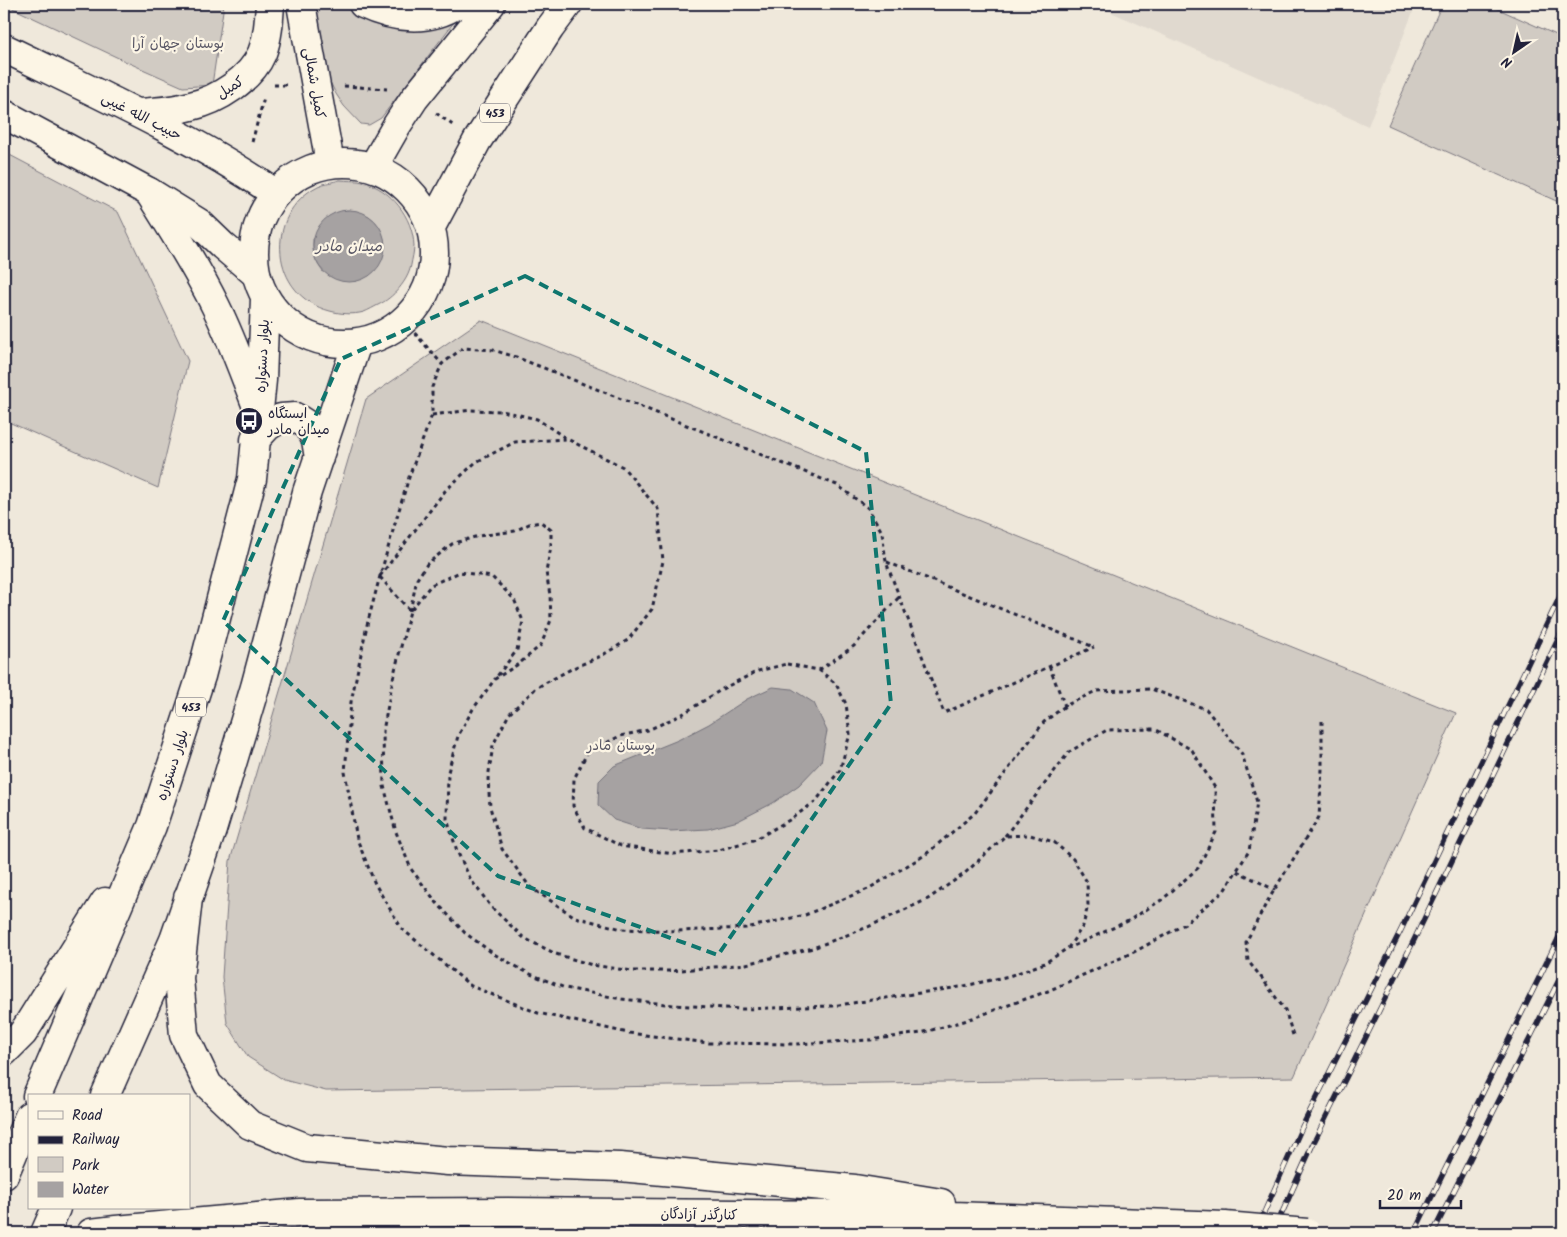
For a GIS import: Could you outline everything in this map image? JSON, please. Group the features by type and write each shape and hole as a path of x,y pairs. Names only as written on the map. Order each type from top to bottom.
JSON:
{"main road":[{"name":"کمیل","path":"138,113 193,106 235,85 248,75 261,54 266,38 270,4"},
{"name":"کمیل شمالی","path":"301,4 330,163"},
{"path":"363,4 376,10 401,16 426,16 448,10 457,4"},
{"path":"373,167 397,124 414,99 491,4"},
{"name":"453","path":"431,227 476,141 550,28 568,4"},
{"name":"حبیب الله غیبی","path":"4,48 181,135 275,193"},
{"path":"4,114 149,192 199,223 255,273"},
{"path":"345,162 373,167 392,176 409,190 422,207 431,227 434,253 431,278 420,302 404,321 382,336 357,343 330,343 304,335 282,320 265,298 255,273 253,245 259,217 275,193 290,179 309,168 345,162"},
{"path":"149,192 182,244 215,304 238,356 258,410"},
{"name":"بلوار دستواره","path":"38,1094 152,826 201,676 252,479 262,380 265,298"},
{"path":"106,1094 174,940 212,830 255,687 307,492 357,343"},
{"path":"255,440 268,426 280,418 295,417 309,426 316,440 319,458"},
{"path":"4,1052 23,1033 152,826"},
{"path":"188,898 179,978 184,1035 208,1085 250,1126 307,1148 448,1161 620,1167 855,1189 1043,1219"},
{"path":"4,1175 28,1118"},
{"path":"45,1233 55,1210"},
{"name":"کنارگذر آزادگان","path":"104,1232 300,1213 518,1212 953,1216 1225,1226 1307,1233"}],"path":[{"path":"343,86 391,89"},
{"path":"252,142 265,95"},
{"path":"430,110 454,126"},
{"path":"404,321 442,364"},
{"path":"432,415 471,410 502,411 537,419 567,439 623,467 658,509 663,561 652,609 628,640 601,656 572,668 536,688 510,714 493,746 488,779 490,808 502,849 530,887 575,916 622,929 678,931 746,928 805,915 868,889 925,855 974,813 1044,722 1065,706 1096,691 1151,689 1206,709 1242,754 1257,802 1249,851 1224,891 1185,924 1136,951 1048,991 964,1021 921,1033 870,1040 795,1044 709,1043 628,1033 538,1014 471,986 402,929 376,884 357,839 345,772 351,702 367,625 410,474 432,415 432,387 442,364 463,348 493,350 516,357 837,485 868,508 882,532 886,562 944,713 1094,647 886,562"},
{"path":"380,576 445,491 476,462 515,442 567,439"},
{"path":"410,611 431,586 460,572 492,577 514,599 523,621 516,650 473,709 458,736 448,772 447,819 457,851 471,880 492,908 524,938 556,954 592,964 632,971 671,971 746,964 813,948 868,927 928,899 964,874 1005,836 1069,752 1107,730 1155,730 1192,750 1215,788 1216,832 1198,868 1163,899 1128,921 1068,948 1044,963 1009,976 960,987 832,1006 743,1009 674,1005 622,999 565,988 528,974 494,954 465,932 437,903 411,869 396,832 384,786 383,731 394,674 417,578 427,564 452,544 478,536 516,531 529,524 541,522 552,530 546,572 552,620 541,645 520,663 495,679"},
{"path":"380,576 410,611"},
{"path":"819,670 836,684 846,704 850,734 840,770 816,801 791,819 756,840 719,850 673,854 621,846 585,828 573,806 574,779 587,753 620,736 648,730 681,715 724,688 758,671 788,664 819,670 854,646 899,597"},
{"path":"1050,666 1065,706"},
{"path":"1293,1035 1284,1010 1248,961 1246,942 1319,817 1322,721"},
{"path":"1005,836 1030,835 1054,842 1073,859 1087,882 1088,905 1083,926 1068,948"},
{"path":"1237,871 1275,890"}],"highlighted area":[{"path":"525,276 866,452 891,704 718,955 498,876 223,621 341,359"}],"shaded area":[{"path":"1093,4 1416,4 1368,126"}],"green space":[{"name":"بوستان جهان آرا","path":"4,4 224,4 212,85 183,87"},
{"path":"315,4 345,4 356,11 464,9 381,118 369,125 361,124 344,106 327,76"},
{"path":"1442,4 1487,4 1563,38 1563,204 1388,125"},
{"path":"4,152 118,212 188,361 158,488 4,420"},
{"path":"340,180 360,181 383,191 399,206 410,225 413,235 414,248 411,265 403,283 384,302 360,313 334,312 310,302 295,289 285,272 281,253 282,234 288,215 300,199 318,186","holes":["346,210 355,211 374,220 381,231 385,247 323,272 315,257 313,239"]},
{"name":"بوستان مادر","path":"481,320 1456,713 1294,1077 326,1091 284,1080 248,1057 227,1023 222,977 230,861 366,399"}],"water":[{"name":"میدان مادر","path":"356,210 375,220 383,232 385,246 383,260 375,272 363,280 342,282 323,272 315,260 313,239 323,220 335,212"},
{"path":"773,687 792,689 814,703 827,731 821,762 799,785 773,803 738,821 708,829 671,831 642,829 614,820 598,805 599,781 614,766 678,740 709,724 747,699"}],"railway":[{"path":"1255,1233 1302,1127 1401,930 1563,590"},
{"path":"1273,1233 1313,1144 1415,938 1563,629"},
{"path":"1414,1233 1563,929"},
{"path":"1433,1233 1563,972"}],"place":[{"name":"ایستگاه میدان مادر","path":"249,421"}]}
